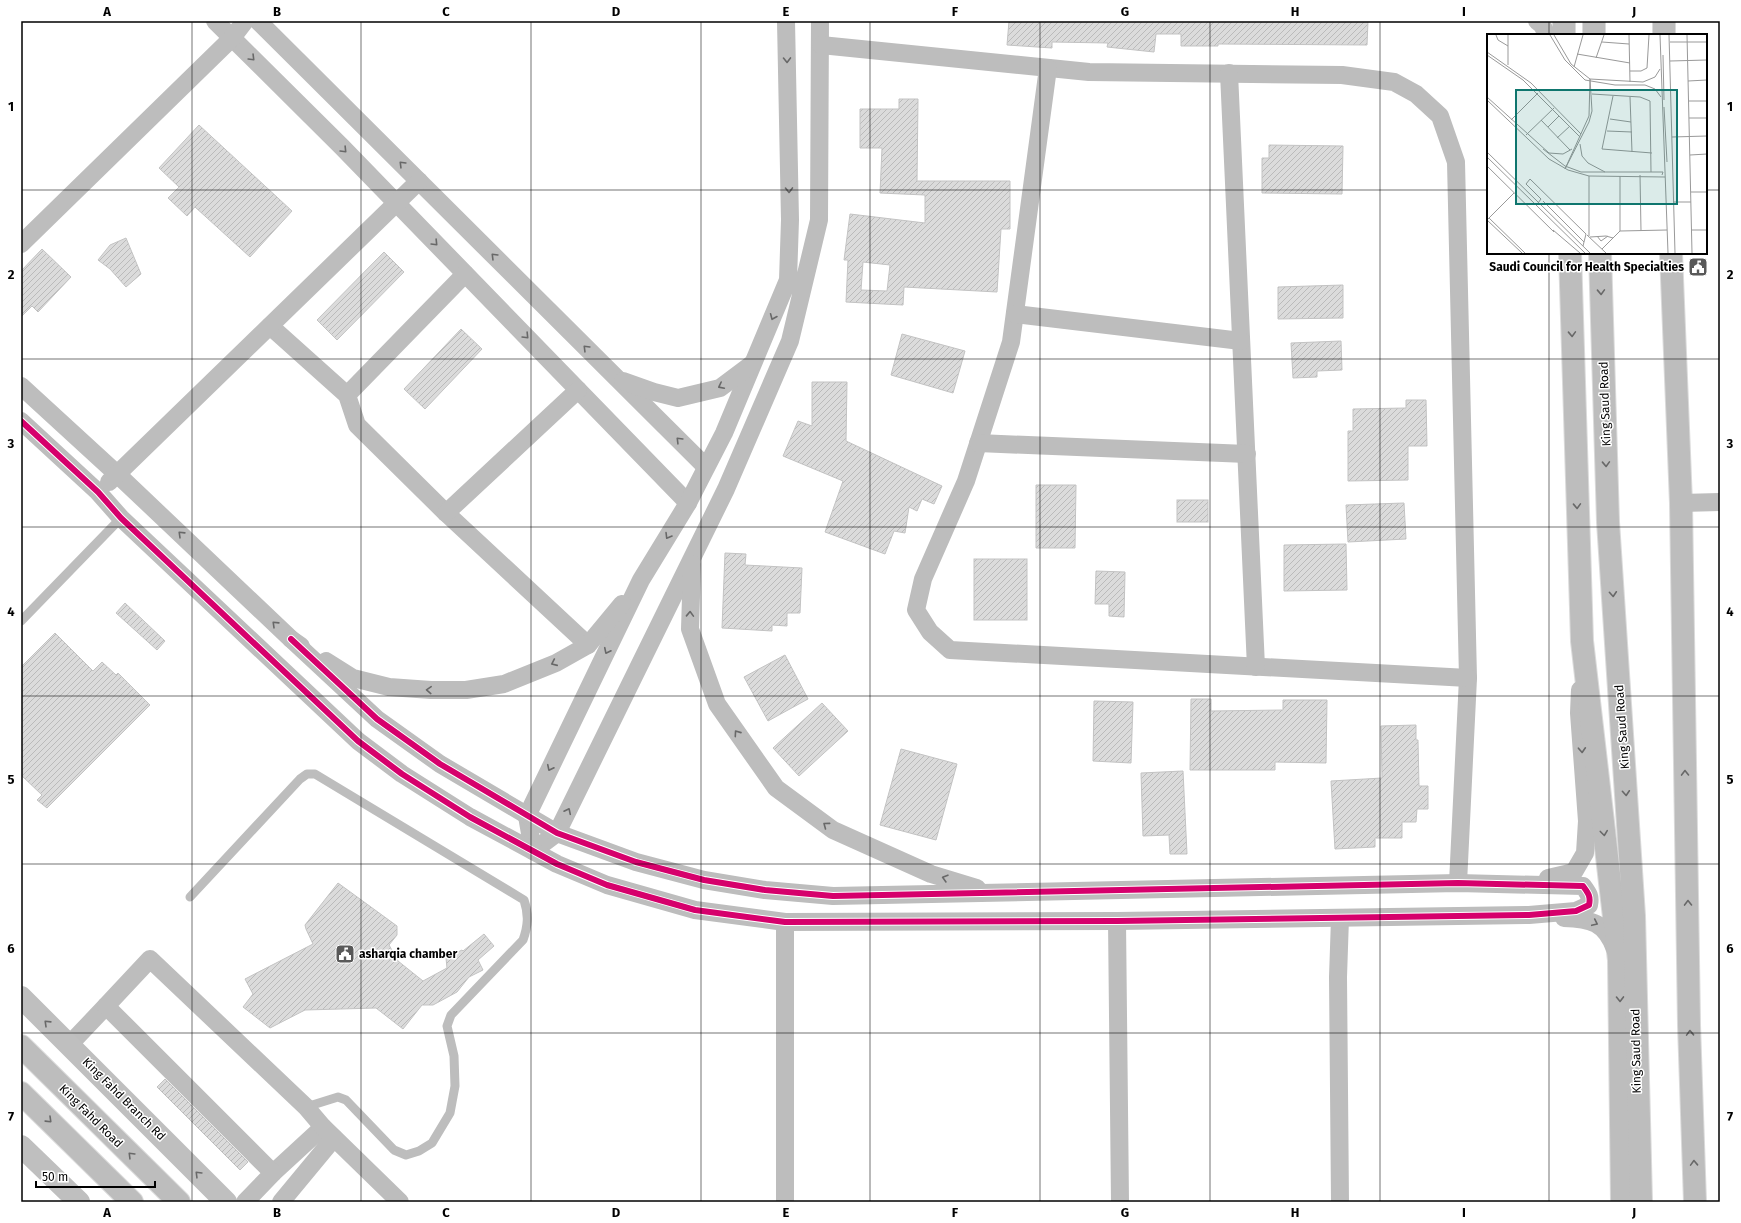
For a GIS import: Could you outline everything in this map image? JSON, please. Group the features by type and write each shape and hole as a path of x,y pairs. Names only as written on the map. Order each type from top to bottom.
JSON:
{"main road":[{"path":"1564,21 1564,34"},
{"path":"1594,21 1594,34"},
{"path":"1664,21 1664,34"},
{"path":"1570,254 1582,641 1619,960 1622,1202"},
{"name":"King Saud Road","path":"1600,254 1608,522 1634,916 1641,1202"},
{"path":"1671,254 1681,503 1689,1025 1695,1202"},
{"name":"King Fahd Branch Rd","path":"21,997 226,1202"},
{"name":"King Fahd Road","path":"21,1046 179,1202"},
{"path":"21,1093 132,1202"},
{"path":"1621,1102 1629,1115 1634,1202"},
{"path":"21,1146 79,1202"}],"street":[{"path":"215,21 396,203 688,503"},
{"path":"21,244 232,38 245,21"},
{"path":"258,21 706,467"},
{"path":"533,850 527,816 641,580 688,503 724,433 788,280 790,220 786,21"},
{"path":"533,850 557,833 726,489 790,341 819,220 820,21"},
{"path":"1537,21 1542,25 1546,34"},
{"path":"821,45 1090,72 1342,75 1394,82 1416,94 1440,116 1456,162 1468,678 1458,883"},
{"path":"1048,68 1011,342 966,481 923,580 916,610 930,632 950,650 1468,678"},
{"path":"1229,73 1256,667"},
{"path":"98,492 419,181"},
{"path":"347,395 465,274"},
{"path":"1015,314 1241,341"},
{"path":"270,326 347,395 357,425 446,513 588,645"},
{"path":"618,379 654,392 678,398 720,388 753,364"},
{"path":"21,386 117,474 377,719 440,764 557,833 644,864 704,880 765,890 833,896 1458,883 1583,886 1589,893 1589,905 1576,911 1530,915 1117,921 785,922 695,910 607,885 557,864 470,817 402,774 358,741 121,518 98,492 21,421"},
{"path":"446,513 578,390"},
{"path":"978,443 1246,454"},
{"path":"1681,503 1720,502"},
{"path":"693,557 690,629 717,704 776,788 833,830 931,874 996,893"},
{"path":"291,639 353,678 390,687 431,690 466,690 504,684 556,663 588,645 641,580"},
{"path":"1526,884 1574,872 1585,853 1587,821 1579,713 1582,641"},
{"path":"1530,915 1586,919 1603,927 1610,935 1619,960"},
{"path":"1340,918 1338,977 1340,1202"},
{"path":"1117,921 1120,1202"},
{"path":"785,922 785,1202"},
{"path":"69,1045 150,959 306,1107 328,1132 400,1202"},
{"path":"106,1006 273,1173"},
{"path":"245,1202 273,1173 328,1132"},
{"path":"288,1199 328,1132"}],"lane":[{"path":"21,621 121,518"},
{"path":"190,897 300,779 307,774 315,774 524,900 528,910 528,928 523,940 450,1015 447,1026 454,1056 456,1086 450,1113 432,1143 419,1152 406,1155 394,1150 346,1100 338,1097 306,1107"}],"building":[{"path":"1009,21 1368,21 1367,45 1218,44 1218,46 1181,46 1181,34 1156,34 1154,52 1107,47 1108,43 1052,42 1052,48 1007,45"},
{"path":"899,99 918,99 917,181 1010,181 1010,229 1001,229 997,292 904,287 903,305 846,302 848,260 844,260 850,214 925,223 925,195 880,193 882,148 860,148 860,109 899,109","holes":["863,262 890,265 887,291 861,290"]},
{"path":"199,125 292,211 250,257 195,207 187,216 168,198 179,187 159,168"},
{"path":"1269,145 1343,146 1342,194 1262,193 1262,158 1269,158"},
{"path":"126,238 141,274 126,287 110,269 98,260 110,245"},
{"path":"42,249 71,277 38,312 32,306 21,317 21,271"},
{"path":"384,252 404,272 337,340 317,320"},
{"path":"1343,285 1343,318 1278,319 1278,287"},
{"path":"461,329 482,349 425,409 404,389"},
{"path":"902,334 965,351 953,393 891,375"},
{"path":"1341,341 1342,370 1317,371 1317,377 1293,378 1291,343"},
{"path":"812,382 847,382 846,441 942,486 934,504 922,499 917,511 909,507 905,533 894,531 885,554 825,532 843,481 783,456 798,421 812,426"},
{"path":"1406,400 1426,400 1427,446 1408,446 1408,480 1348,481 1348,431 1353,431 1353,409 1406,408"},
{"path":"1036,485 1076,485 1075,548 1036,548"},
{"path":"1177,500 1208,500 1208,522 1177,522"},
{"path":"1404,503 1406,539 1348,542 1346,505"},
{"path":"1346,544 1347,590 1284,591 1284,545"},
{"path":"725,553 746,554 745,565 802,568 800,613 787,613 787,626 772,625 772,631 722,628"},
{"path":"974,559 1027,559 1027,620 974,620"},
{"path":"1096,571 1125,572 1124,617 1109,616 1109,604 1095,604"},
{"path":"125,603 165,641 157,650 116,613"},
{"path":"55,633 93,671 102,662 116,675 118,673 150,705 47,808 37,800 42,795 21,775 21,667"},
{"path":"785,655 808,699 768,721 744,677"},
{"path":"1191,699 1211,699 1211,711 1283,710 1283,700 1327,700 1326,763 1275,762 1275,770 1190,770"},
{"path":"1094,701 1133,702 1131,763 1093,761"},
{"path":"822,703 848,731 799,776 773,748"},
{"path":"1416,725 1416,740 1418,740 1419,786 1428,786 1428,809 1417,809 1416,822 1402,822 1402,838 1375,838 1375,847 1335,849 1331,781 1382,778 1381,726"},
{"path":"901,749 957,764 936,840 880,825"},
{"path":"1183,771 1187,854 1170,854 1169,835 1143,836 1141,773"},
{"name":"asharqia chamber","path":"338,883 397,926 397,935 389,945 398,961 423,981 447,968 446,958 462,950 463,951 484,934 494,946 478,960 483,970 469,977 457,992 433,1005 422,1005 403,1029 376,1008 305,1010 270,1028 243,1007 253,994 245,979 313,944 305,925"},
{"path":"165,1079 248,1162 240,1170 157,1087"}],"cycle path":[{"path":"21,421 98,492 121,518 358,741 402,774 470,817 557,864 607,885 695,910 785,922 1117,921 1529,915 1576,911 1589,905 1590,902 1588,893 1583,886 1458,883 833,896 765,890 704,880 636,862 557,833 440,764 377,719 291,639"}],"place":[{"name":"Saudi Council for Health Specialties","path":"1698,267"},
{"name":"asharqia chamber","path":"345,954"}]}
